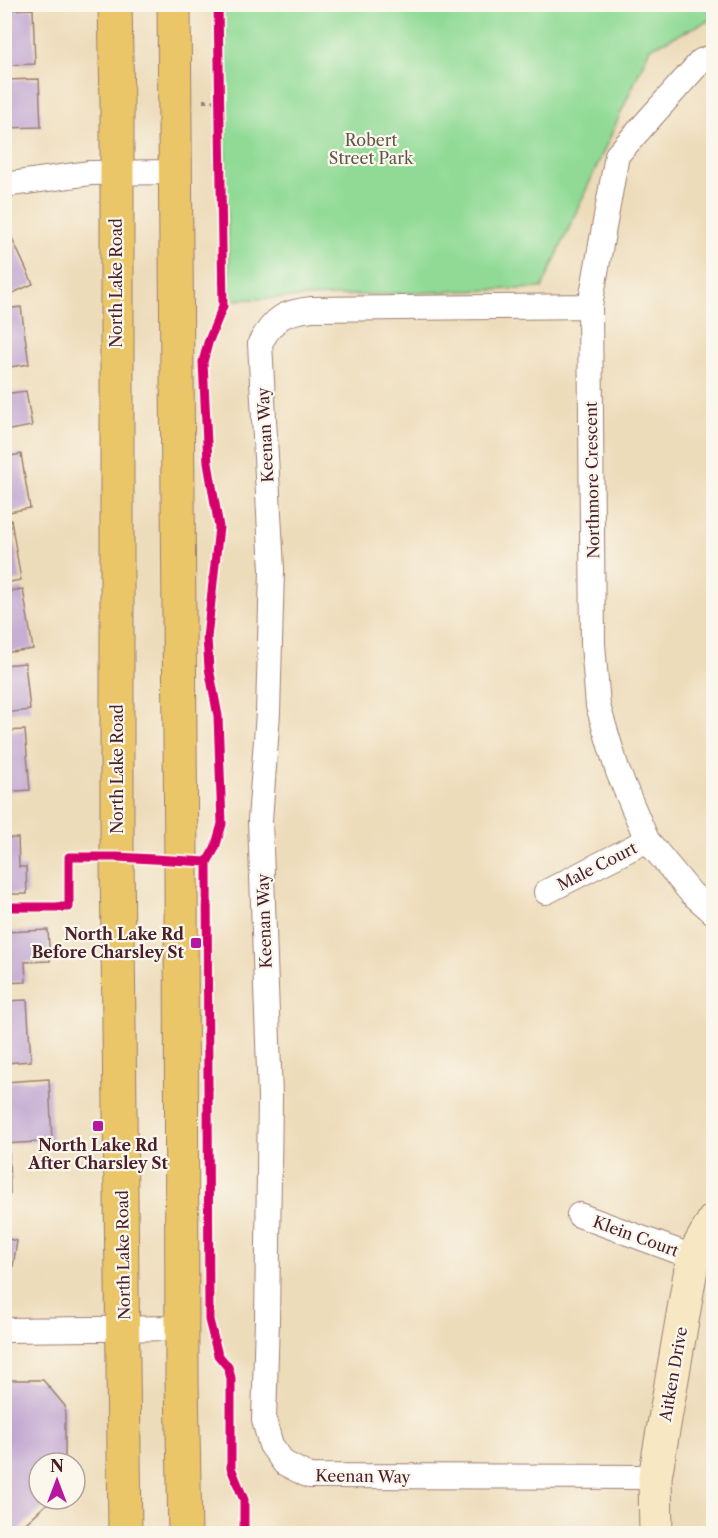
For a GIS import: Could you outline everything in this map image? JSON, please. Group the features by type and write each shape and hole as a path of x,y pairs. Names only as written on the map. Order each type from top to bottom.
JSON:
{"main road":[{"name":"North Lake Road","path":"115,4 117,857 125,1533"},
{"path":"174,4 185,1533"}],"street":[{"name":"Northmore Crescent","path":"714,56 701,61 617,155 590,306 594,644 598,706 618,772 647,840 691,893 714,912"},
{"path":"4,186 90,173 175,172"},
{"name":"Keenan Way","path":"590,306 312,309 289,312 270,325 260,343 272,570 268,713 260,820 270,1097 264,1420 271,1445 284,1463 309,1476 655,1477"},
{"name":"Male Court","path":"546,892 647,840"},
{"name":"Klein Court","path":"579,1215 693,1257"},
{"name":"Aitken Drive","path":"656,1533 655,1477 693,1257 714,1220"},
{"path":"4,1330 182,1328"}],"path":[{"path":"196,101 219,106 218,90"}],"green space":[{"name":"Robert Street Park","path":"713,4 714,18 650,48 542,288 230,300 219,5"}],"building":[{"path":"33,9 35,64 4,65 4,10"},
{"path":"39,79 41,127 4,128 4,80"},
{"path":"10,234 33,284 4,297 4,237"},
{"path":"21,307 29,364 10,367 8,357 4,357 4,309"},
{"path":"26,391 32,426 4,431 4,394"},
{"path":"21,454 30,508 4,513 4,457"},
{"path":"11,520 21,580 4,583 4,521"},
{"path":"23,589 33,649 4,653 4,592"},
{"path":"25,663 30,710 4,713 4,665"},
{"path":"25,730 30,790 4,792 4,731"},
{"path":"4,812 7,812 8,838 18,838 19,867 26,867 27,894 4,894"},
{"path":"48,930 50,961 25,962 26,982 4,983 4,932"},
{"path":"27,1000 31,1061 4,1063 4,1001"},
{"path":"49,1079 52,1141 4,1144 4,1082"},
{"path":"4,1154 9,1154 10,1194 4,1194"},
{"path":"4,1238 17,1241 12,1273 4,1272"},
{"path":"4,1380 43,1380 65,1406 65,1451 27,1451 27,1511 39,1511 14,1534 4,1534"}],"cycle path":[{"path":"218,4 223,306 203,362 208,463 219,527 207,638 209,668 218,716 222,824 215,848 207,862 209,1320 218,1355 228,1367 231,1378 231,1468 244,1500 244,1534"},
{"path":"4,907 69,907 69,857 207,862"}],"place":[{"name":"North Lake Rd Before Charsley St","path":"196,943"},
{"name":"North Lake Rd After Charsley St","path":"98,1126"}]}
